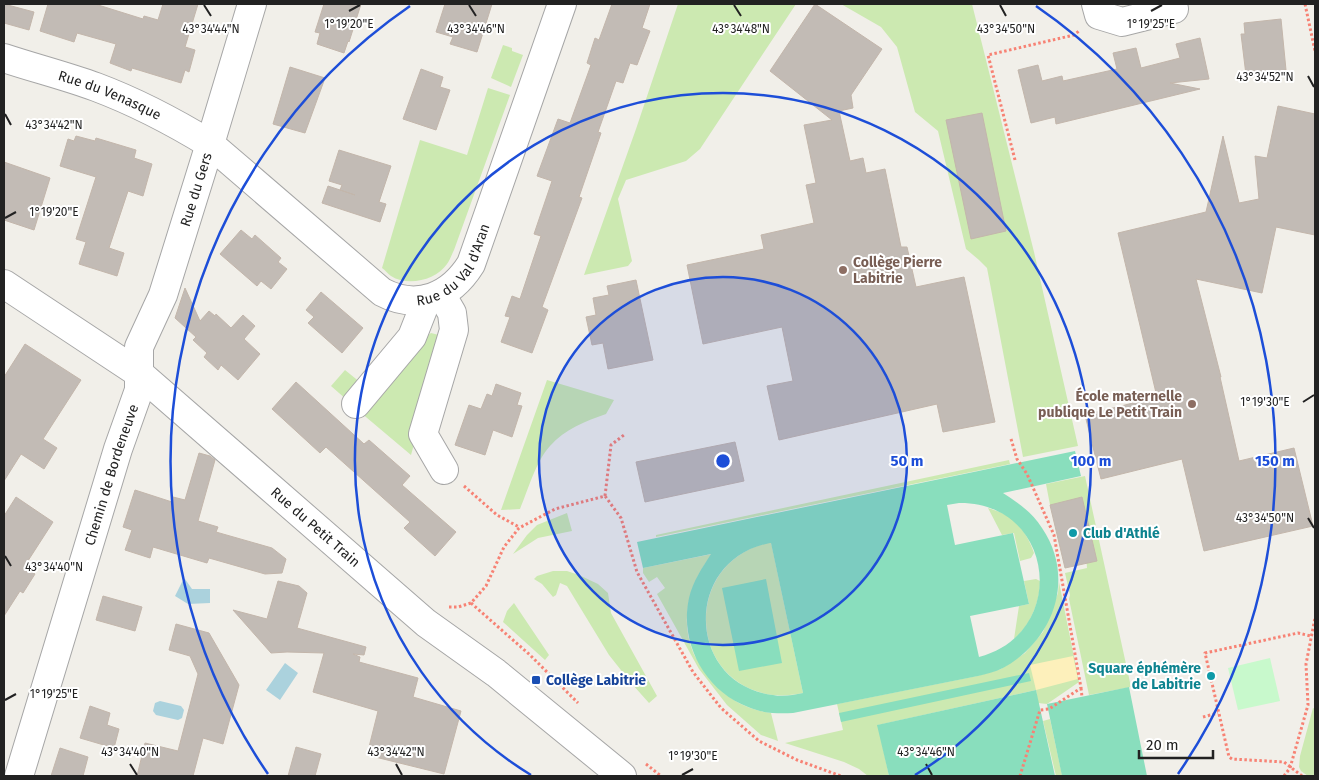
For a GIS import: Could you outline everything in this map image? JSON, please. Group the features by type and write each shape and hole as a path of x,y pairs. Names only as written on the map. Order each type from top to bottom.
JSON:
{"street":[{"name":"Rue du Gers","path":"140,374 139,347 163,294 252,4"},
{"name":"Rue du Val d'Aran","path":"210,144 382,292 406,301 434,296 455,284 471,264 562,4"},
{"path":"1097,9 1122,22 1174,9"},
{"name":"Rue du Venasque","path":"4,58 96,87 126,99 182,127 210,144"},
{"name":"Rue du Petit Train","path":"4,284 140,374 426,623 631,767"},
{"path":"356,404 412,337 434,296 452,313 454,330 423,434 444,470"},
{"name":"Chemin de Bordeneuve","path":"19,776 118,449 140,390 140,374"}],"path":[{"path":"1305,4 1315,51"},
{"path":"1016,160 988,55 1074,35 1097,9"},
{"path":"624,435 611,445 605,496 621,518 637,572 693,672 721,708 759,741 798,760 841,776"},
{"path":"1011,438 1017,459 1026,474 1054,535 1082,696"},
{"path":"444,470 497,514 519,528"},
{"path":"578,704 530,655 471,603 486,586 504,547 519,528 555,509 605,496"},
{"path":"1284,776 1290,768 1308,705 1306,664 1315,618"},
{"path":"1302,776 1284,762 1232,759 1229,757 1205,653 1298,633 1311,636"},
{"path":"1020,776 1040,710 1049,709 1081,688"},
{"path":"1202,717 1218,713"},
{"path":"631,767 661,776"}],"green space":[{"path":"678,4 796,4 700,149 686,161 626,180 618,199 632,261 628,266 584,275 636,129"},
{"path":"841,4 972,4 1034,252 1078,446 1023,457 987,268 966,249 938,131 915,112 897,47 881,27"},
{"path":"503,45 523,55 511,87 491,78"},
{"path":"488,88 510,95 449,261 442,270 429,278 405,281 391,276 382,268 420,140 467,155"},
{"path":"431,333 439,335 439,356 411,455 360,412 423,339"},
{"path":"345,370 361,383 347,400 331,386"},
{"path":"547,380 614,400 606,414 569,430 550,446 536,468 520,509 501,510"},
{"path":"1075,451 1081,476 1003,493 1024,508 1038,522 1052,547 1057,567 1058,587 1047,625 1021,656 994,672 793,713 759,711 733,700 719,690 699,663 692,648 688,632 687,615 693,586 711,554 643,568 637,542","holes":["959,503 991,508 1015,523 1032,545 1039,571 1038,597 1028,623 1008,643 979,657 970,616 1029,604 1013,533 955,545 947,505","771,543 803,693 777,696 744,686 723,669 711,647 706,621 709,596 721,572 741,554"]},
{"path":"1009,460 1010,464 656,537 656,535"},
{"path":"1085,476 1131,687 1089,695 1065,573 1087,568 1082,498 1050,505 1046,484"},
{"path":"988,508 1004,514 1019,525 1032,547 1034,553 1031,558 1020,561 1014,533 1002,535"},
{"path":"567,513 572,531 538,538 513,554 537,525"},
{"path":"771,542 803,693 773,695 744,686 723,669 711,647 706,621 710,595 722,572 742,553"},
{"path":"712,554 698,576 689,600 687,626 693,652 714,682 735,701 771,713 778,741 761,735 727,705 699,669 657,594 665,588 657,577 649,582 643,573 643,568"},
{"path":"553,571 567,571 579,575 598,584 608,593 611,613 657,696 649,703 609,655 567,586 560,583 556,595 553,597 542,584 534,579 537,576"},
{"path":"766,579 782,663 739,671 722,588"},
{"path":"1036,579 1040,581 1040,589 1036,605 1025,627 1014,639 1019,606 1029,604 1024,581"},
{"path":"1059,582 1079,682 1047,704 1038,703 1036,690 878,725 889,776 868,776 859,769 844,762 785,743 843,730 837,704 977,676 1001,669 1025,653 1043,632 1058,593"},
{"path":"514,603 549,655 545,660 503,622 507,611"},
{"path":"1270,658 1280,701 1238,710 1228,668"},
{"path":"1029,673 1031,681 841,722 839,713"},
{"path":"1129,687 1147,776 1062,776 1047,704"},
{"path":"1036,690 1055,776 889,776 877,725"},
{"path":"1313,708 1315,709 1315,776 1308,776 1299,767 1300,756"},
{"path":"1050,719 1062,775 1056,776 1043,721"}],"sand":[{"path":"1073,656 1078,679 1036,690 1030,665"}],"water":[{"path":"185,579 192,589 210,589 210,603 188,604 175,596"},
{"path":"285,663 298,673 280,700 266,690"},
{"path":"160,701 181,706 184,710 182,718 178,720 156,715 153,711 155,703"}],"building":[{"path":"4,4 34,12 29,30 4,23"},
{"path":"48,4 95,4 143,19 144,16 158,20 163,4 198,4 185,47 195,50 189,72 185,70 181,83 132,68 131,71 110,63 116,44 77,33 74,42 40,31"},
{"path":"324,4 361,4 344,53 317,44 320,33 315,32"},
{"path":"445,4 492,4 477,52 450,44 453,37 436,32"},
{"path":"612,4 650,4 642,28 650,31 637,65 630,63 623,83 616,81 598,132 601,133 579,197 582,198 542,307 548,310 532,353 501,342 510,317 505,316 512,296 520,299 541,236 534,234 552,181 537,176 558,119 570,123 591,65 587,63 595,38 599,40"},
{"path":"815,4 882,49 851,95 853,108 839,111 850,161 863,158 866,173 885,169 901,247 907,247 916,287 964,277 995,422 943,432 937,404 779,440 767,386 793,381 782,327 703,344 687,265 764,249 761,235 814,223 806,185 816,183 804,125 832,120 770,71"},
{"path":"1281,19 1286,70 1246,75 1241,34 1245,34 1244,23"},
{"path":"1200,38 1209,79 1170,83 1200,89 1056,124 1055,117 1031,123 1018,70 1038,65 1042,81 1062,76 1063,81 1117,69 1113,53 1136,48 1141,68 1180,58 1176,44"},
{"path":"290,67 325,78 305,133 273,124"},
{"path":"421,69 443,77 440,87 450,90 436,130 403,119"},
{"path":"1278,106 1315,114 1315,235 1276,227 1262,293 1196,279 1221,377 1239,461 1294,448 1313,526 1204,551 1182,459 1101,479 1085,415 1157,397 1118,233 1206,212 1223,136 1239,203 1259,199 1255,156 1267,158"},
{"path":"982,113 1006,231 971,239 946,120"},
{"path":"76,136 95,141 96,138 136,150 134,158 152,164 143,196 128,191 109,248 124,253 117,276 79,264 86,242 76,239 96,177 60,166 68,139 74,141"},
{"path":"339,150 391,166 379,202 386,204 380,222 322,203 328,186 340,190 342,185 329,181"},
{"path":"4,162 50,178 34,230 4,220"},
{"path":"241,230 252,239 255,235 281,258 278,262 287,269 271,289 261,281 257,286 220,254"},
{"path":"636,280 653,360 608,369 603,343 592,345 586,317 596,315 593,298 609,295 607,286"},
{"path":"185,288 200,321 209,311 215,316 216,314 231,328 243,315 255,326 244,339 260,354 238,380 221,365 218,370 204,357 207,353 193,340 196,337 175,318"},
{"path":"321,292 363,328 342,353 308,323 314,317 306,310"},
{"path":"25,344 81,380 43,439 57,448 44,469 21,454 4,481 4,377"},
{"path":"296,382 364,444 369,440 410,476 402,485 456,532 435,556 404,528 410,522 326,447 320,453 272,409"},
{"path":"496,384 521,393 517,405 522,406 512,437 493,430 485,455 455,445 469,405 481,409 487,394 492,396"},
{"path":"735,442 744,481 645,502 636,462"},
{"path":"199,453 210,456 215,460 198,521 218,527 216,532 272,548 286,559 282,573 265,574 209,558 207,563 153,547 150,558 125,550 132,530 123,527 135,490 172,502 173,497 185,500"},
{"path":"16,497 53,522 24,567 35,574 23,593 20,591 4,616 4,516"},
{"name":"Club d'Athlé","path":"1082,497 1097,561 1065,568 1050,505"},
{"path":"278,581 299,586 307,593 297,628 366,647 364,655 353,654 360,657 359,662 418,678 413,697 461,711 444,774 367,755 378,711 313,692 324,653 271,653 233,610 267,619"},
{"path":"103,596 142,607 135,631 96,620"},
{"path":"176,624 209,633 239,685 223,744 203,738 193,776 137,776 145,743 178,751 198,674 190,656 169,650"},
{"path":"90,706 110,713 107,725 119,729 114,748 80,738"},
{"path":"296,747 321,754 315,776 288,776"},
{"path":"60,748 88,757 83,776 51,776"}],"place":[{"name":"Collège Pierre Labitrie","path":"843,270"},
{"name":"École maternelle publique Le Petit Train","path":"1192,404"},
{"name":"Club d'Athlé","path":"1073,533"},
{"name":"Square éphémère de Labitrie","path":"1211,676"},
{"name":"Collège Labitrie","path":"536,680"}]}
